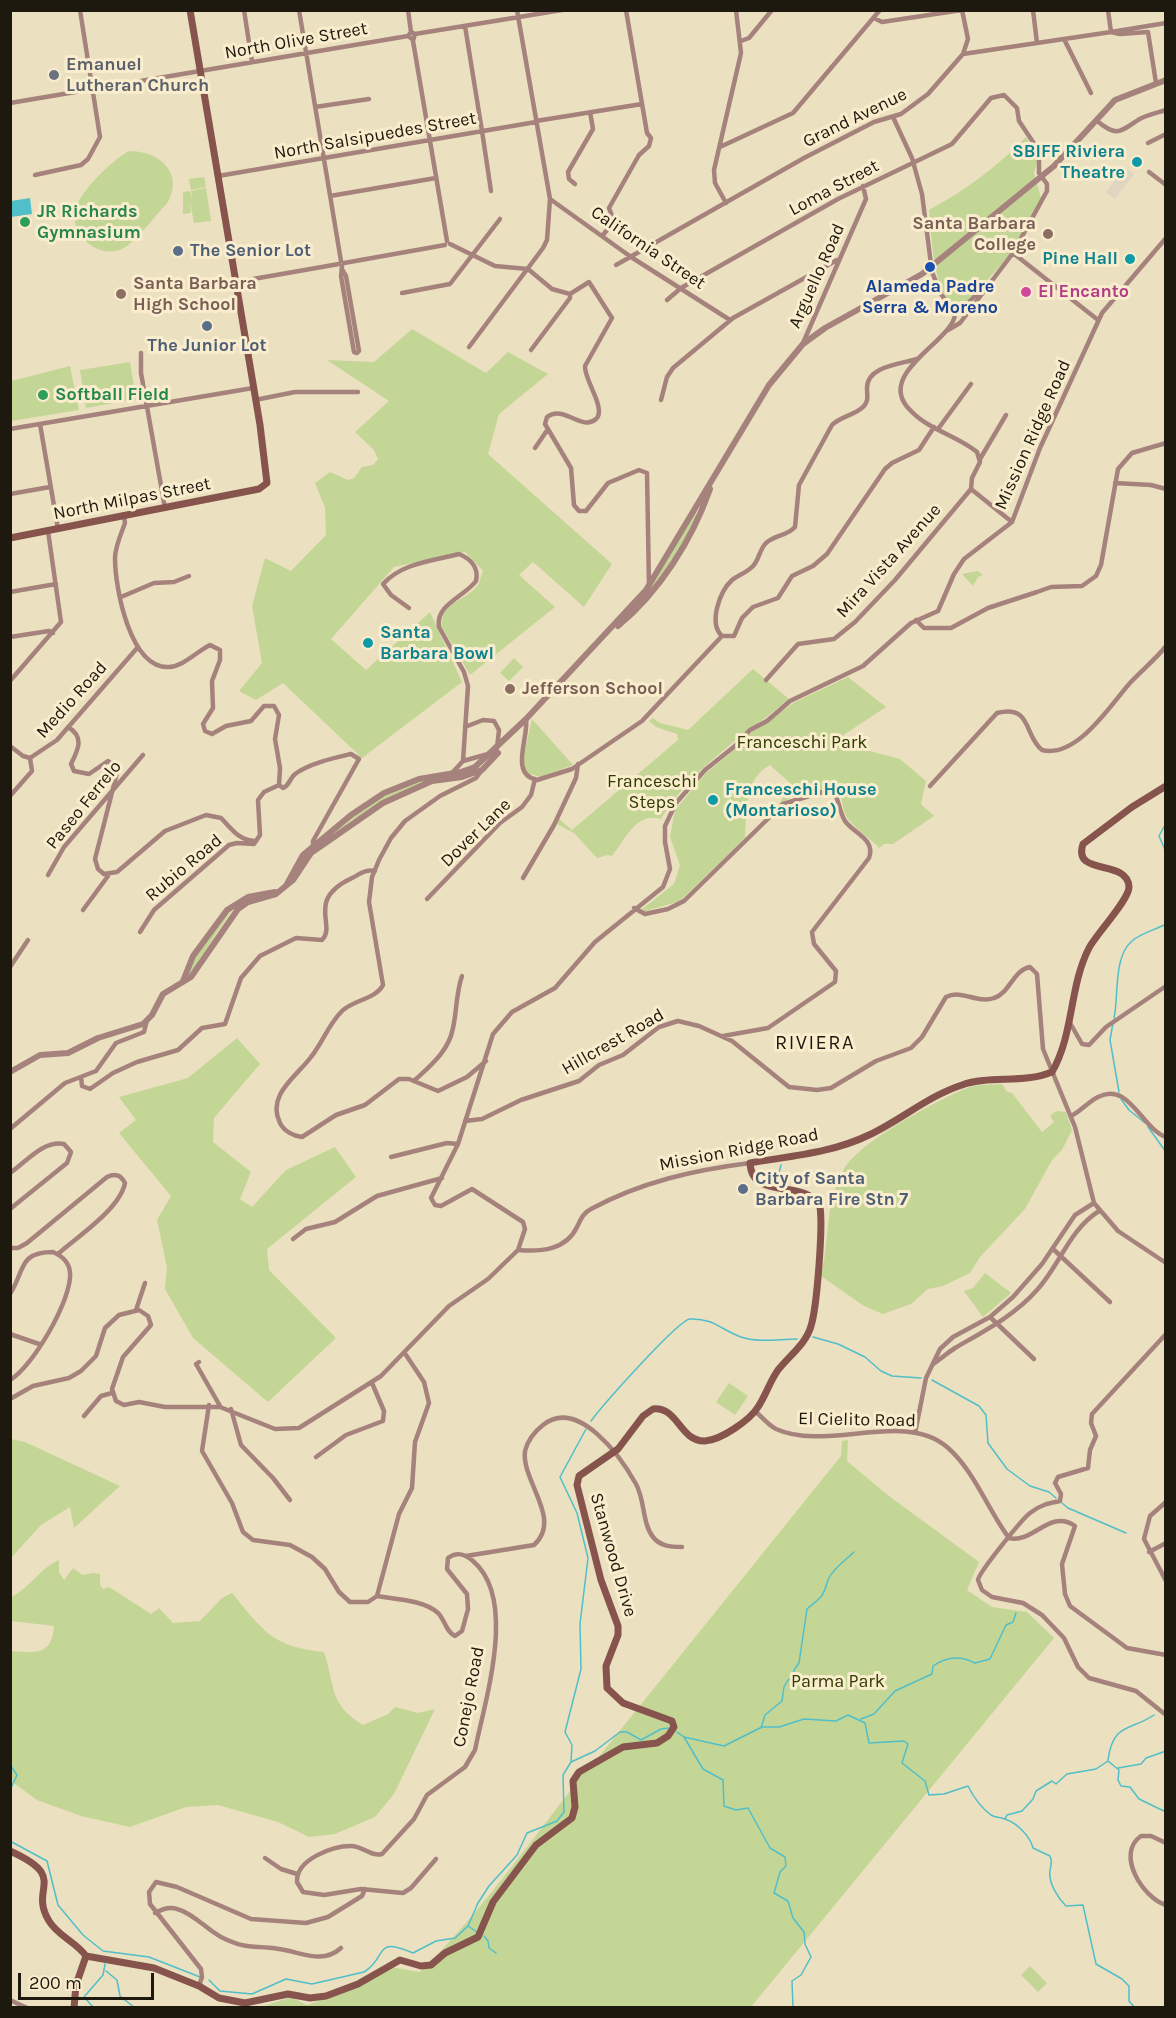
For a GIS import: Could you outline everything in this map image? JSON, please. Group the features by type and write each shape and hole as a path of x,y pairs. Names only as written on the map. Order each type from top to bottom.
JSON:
{"main road":[{"path":"190,10 255,400"},
{"name":"North Milpas Street","path":"10,538 259,489 266,484 268,476 255,400"},
{"path":"1052,1072 1069,1021 1077,975 1099,931 1127,898 1129,889 1128,880 1122,873 1093,866 1084,859 1081,852 1083,844 1131,807 1166,786"},
{"name":"Mission Ridge Road","path":"750,1163 797,1156 859,1140 920,1104 960,1086 981,1081 1038,1076 1052,1072"},
{"name":"Stanwood Drive","path":"86,1956 158,1969 198,1986 219,1998 238,2003 256,2003 288,1994 316,1998 358,1984 399,1961 405,1960 421,1966 432,1965 448,1951 478,1937 493,1902 531,1851 539,1842 570,1821 575,1810 573,1781 579,1772 623,1747 651,1745 672,1732 674,1726 672,1721 623,1702 612,1695 606,1684 606,1666 618,1635 618,1626 601,1580 577,1483 585,1469 613,1453 650,1410 666,1411 689,1435 703,1441 729,1430 755,1411 775,1374 802,1343 811,1328 821,1215 817,1203 808,1194 758,1183 751,1174 750,1163"},
{"path":"10,1851 39,1867 45,1881 44,1907 47,1918 86,1956 76,1985 74,2007"}],"street":[{"path":"35,175 81,165 88,159 99,139 94,89 80,10"},
{"path":"244,10 252,62"},
{"path":"299,10 323,158 359,351 357,353 354,352 341,276 342,265"},
{"path":"408,10 428,141 447,243"},
{"path":"469,347 528,269 546,240 550,199 517,10"},
{"name":"North Olive Street","path":"10,103 562,10"},
{"path":"603,235 614,218 609,208 635,162 649,146 651,138 647,133 626,10"},
{"path":"726,203 714,178 741,52 736,10"},
{"path":"741,41 749,38 772,10"},
{"path":"720,147 793,113 880,10"},
{"path":"874,18 882,22 962,10 968,43 963,54"},
{"path":"1033,10 1037,43"},
{"path":"1108,10 1111,32"},
{"path":"963,54 1166,23"},
{"path":"465,26 492,191"},
{"path":"1111,32 1120,34 1148,32 1156,82"},
{"path":"1064,39 1091,93"},
{"name":"Grand Avenue","path":"616,266 804,158 874,122 893,117 926,96 963,54"},
{"path":"287,884 300,859 351,815 384,793 422,777 473,769 491,755 526,719 649,586 772,380 803,344 825,328 931,267 1065,155 1120,97 1166,80"},
{"name":"Loma Street","path":"667,300 681,288 863,186 954,143 991,98 1005,95 1017,108 1019,121 1039,151 1041,176"},
{"path":"315,107 369,99"},
{"name":"North Salsipuedes Street","path":"218,176 642,104"},
{"path":"1096,120 1108,130 1122,131 1139,120 1166,110"},
{"path":"575,184 569,179 568,172 593,129 590,112"},
{"path":"893,117 914,163 926,212 931,267 941,294 951,308 955,320 948,330 917,359 904,378 903,399 911,412 975,450 980,459"},
{"path":"1148,143 1166,134"},
{"path":"1149,172 1166,185"},
{"path":"948,330 960,323 986,286 1013,254 1047,191 1047,184 1041,176"},
{"path":"330,196 436,178"},
{"name":"Arguello Road","path":"803,344 837,260 866,199 863,186"},
{"name":"California Street","path":"550,199 631,257 730,320"},
{"path":"402,293 447,286 500,219"},
{"name":"Mission Ridge Road","path":"750,1163 682,1174 650,1182 587,1211 574,1232 563,1244 551,1249 518,1250 525,1229 523,1222 475,1189 467,1189 444,1205 433,1203 431,1196 458,1144 470,1099 486,1061 489,1042 505,1019 520,1007 555,988 583,954 634,908 658,891 666,881 670,869 664,834 668,818 676,803 705,770 735,746 750,730 767,721 790,701 863,666 916,620 938,611 964,559 1012,522 1040,448 1098,320 1111,300 1166,238"},
{"path":"236,282 342,265 447,243 495,266 528,269 552,289 570,294"},
{"path":"1013,254 1098,320"},
{"path":"661,400 667,377 673,368 730,320 837,260"},
{"path":"531,350 570,294 590,282 612,318 585,366 599,413 596,419 587,422 564,413 551,414 545,421 571,468 574,505 579,511 588,509 603,487 617,477 639,470 647,473 649,586"},
{"path":"951,308 963,308 986,286"},
{"path":"141,353 147,406 165,508"},
{"path":"722,636 717,628 717,612 726,588 738,575 753,567 766,544 795,527 799,485 832,425 863,406 867,400 868,382 874,373 917,359"},
{"path":"526,719 527,731 521,764 526,774 535,779 561,774 648,716 722,636 734,636 743,616 758,604 778,598 792,576 813,566 827,554 885,469 898,459 919,450 971,384"},
{"path":"10,429 253,388"},
{"path":"255,400 295,392 358,392"},
{"path":"1006,415 980,459 972,478 971,489 1012,522"},
{"path":"40,424 57,529"},
{"path":"534,448 548,429"},
{"path":"916,620 924,628 946,629 988,608 1051,587 1077,588 1087,584 1101,567 1118,469 1128,456 1138,450 1166,443"},
{"path":"602,639 638,608 663,578 700,515 715,477"},
{"path":"1115,483 1151,485 1166,489"},
{"path":"10,494 50,488"},
{"name":"Mira Vista Avenue","path":"766,680 798,644 834,639 855,622 895,580 971,489"},
{"path":"124,516 125,523 115,558 126,624 138,647 149,661 166,667 180,664 210,645 219,648 221,655 213,676 213,708 203,724 204,729 207,733 214,733 226,726 251,721 266,705 274,706 279,715 275,739 280,768 279,785"},
{"path":"10,681 53,633 61,619 48,531"},
{"path":"409,608 391,595 384,584 396,572 409,566 459,554 477,571 476,581 444,609 438,620 466,677 469,695 464,715 463,761"},
{"path":"121,597 150,585 174,582 189,576"},
{"path":"10,592 56,584"},
{"path":"10,637 48,631 53,633"},
{"path":"930,786 997,714 1007,712 1021,717 1042,750 1052,751 1072,743 1102,717 1131,681 1166,646"},
{"name":"Medio Road","path":"10,796 32,771 30,758 51,746 138,647"},
{"path":"486,1061 469,1076 440,1091 431,1090 414,1081 399,1079 365,1105 331,1117 302,1137 288,1132 278,1116 277,1104 283,1089 312,1056 329,1025 346,1007 376,993 383,985 369,903 375,871 388,842 405,821 440,796 476,778 518,732 526,719"},
{"path":"465,727 483,720 494,721 500,730 497,748"},
{"path":"68,728 77,734 79,739 72,769 78,774 89,774 104,762 111,762 118,769 95,859 98,869 108,876"},
{"path":"10,746 23,756 30,758"},
{"path":"279,785 285,788 298,772 334,758 351,754 360,761 313,841 313,846"},
{"name":"Paseo Ferrelo","path":"48,875 64,847 143,755"},
{"path":"452,773 463,761 491,755"},
{"path":"523,878 556,820 576,778 578,764"},
{"path":"10,1129 65,1083 96,1071 116,1044 144,1032 147,1020 163,994 183,982 193,956 229,908 248,897 281,890 312,853 383,803 432,781 462,777 482,770"},
{"name":"Dover Lane","path":"427,899 500,823 522,807 531,795 535,779"},
{"path":"83,910 108,876 117,872 157,835 208,815 221,818 232,831 245,839 255,841 260,835 258,800 264,792 279,785"},
{"path":"634,908 645,914 678,904 783,804 826,791 835,794 845,821 868,843 871,850 869,858 812,932 814,944 836,971 834,982 768,1028 723,1036"},
{"name":"Rubio Road","path":"140,932 154,910 193,874 231,844 252,846 255,841"},
{"path":"81,1077 82,1086 90,1089 110,1075 137,1062 178,1050 201,1029 225,1024 239,980 259,957 296,938 322,940 327,931 325,906 335,888 365,871 375,871"},
{"path":"10,968 27,940"},
{"name":"Hillcrest Road","path":"465,1121 482,1119 521,1100 579,1081 599,1065 623,1055 659,1027 670,1022 683,1021 723,1036 749,1053 789,1087 817,1090 831,1088 866,1066 915,1045 946,997 957,994 977,999 995,998 1004,992 1022,970 1030,967 1037,974 1043,1049 1052,1072"},
{"path":"414,1081 447,1046 453,1031 457,991 462,976"},
{"path":"1069,1021 1080,1042 1089,1045 1106,1027 1166,986"},
{"path":"10,1072 39,1056 68,1053 98,1038 131,1030 147,1020"},
{"path":"1052,1072 1071,1116 1094,1203 1123,1236 1166,1263"},
{"path":"1071,1116 1098,1096 1121,1096 1157,1133 1166,1137"},
{"path":"391,1157 447,1143 458,1144"},
{"path":"10,1173 41,1149 54,1144 64,1144 71,1152 67,1162 10,1209"},
{"path":"10,1248 18,1248 27,1243 107,1177 114,1175 121,1177 125,1183 124,1188 111,1206 58,1254"},
{"path":"293,1239 306,1229 331,1224 376,1196 442,1178"},
{"path":"915,1433 925,1384 937,1352 949,1340 990,1317 1027,1283 1075,1215 1094,1203"},
{"path":"933,1364 953,1349 997,1324 1035,1293 1080,1227 1099,1211"},
{"path":"1053,1249 1110,1302"},
{"path":"10,1399 33,1386 69,1378 81,1371 96,1356 102,1334 109,1322 119,1315 136,1310 148,1316 150,1327 123,1357 112,1393 116,1401 124,1405 142,1402 174,1408 209,1405 231,1410 275,1429 294,1429 372,1383 449,1306 488,1279 518,1250"},
{"path":"10,1294 23,1265 30,1257 44,1252 58,1254 69,1267 69,1285 56,1317 26,1368 10,1380"},
{"path":"136,1310 145,1283"},
{"path":"990,1317 1034,1359"},
{"path":"10,1334 39,1344"},
{"path":"1166,1334 1092,1414 1091,1423 1096,1439 1090,1450 1088,1468 1058,1477 1055,1483 1061,1494 1060,1500 1046,1503 1030,1513 980,1573 978,1583 982,1590 992,1597 1023,1603 1036,1610 1064,1638 1078,1667 1087,1677 1102,1684 1136,1691 1166,1715"},
{"path":"209,1405 202,1451 232,1503 243,1532 253,1540 290,1545 312,1557 325,1569 339,1592 350,1602 368,1602 377,1596 399,1511 412,1488 415,1442 429,1403 427,1389 404,1352"},
{"path":"199,1362 196,1364 220,1407"},
{"path":"316,1457 346,1435 383,1421 385,1413 372,1383"},
{"path":"84,1416 103,1394 112,1393"},
{"path":"231,1410 241,1444 290,1500"},
{"name":"El Cielito Road","path":"755,1411 771,1426 791,1432 845,1436 895,1431 915,1433 940,1442 954,1454 1010,1538"},
{"path":"466,1556 531,1546 541,1538 545,1522 524,1456 533,1434 551,1418 564,1417 591,1428 605,1440 640,1490 652,1536 664,1545 682,1547"},
{"path":"1166,1502 1153,1512 1147,1521 1144,1539 1166,1581"},
{"path":"1010,1538 1020,1539 1053,1522 1068,1521 1075,1527 1062,1564 1065,1593 1070,1606 1127,1648 1166,1655"},
{"path":"1149,1552 1166,1543"},
{"name":"Conejo Road","path":"297,1874 316,1856 332,1850 351,1846 375,1855 382,1854 414,1819 427,1795 461,1770 472,1758 488,1686 496,1617 491,1585 478,1566 466,1556 454,1554 448,1558 446,1565 449,1573 465,1589 468,1598 465,1620 458,1635 450,1633 441,1616 432,1609 377,1596"},
{"path":"1166,1844 1149,1835 1139,1837 1135,1842 1131,1861 1134,1872 1143,1886 1156,1900 1166,1905"},
{"path":"266,1857 281,1869 297,1874 298,1887 308,1894 324,1895 365,1889 403,1893 411,1888 436,1858"},
{"path":"198,1986 202,1978 201,1970 155,1913 149,1896 151,1888 158,1882 251,1918 306,1923 328,1917 362,1896 365,1889"},
{"path":"155,1913 165,1908 178,1909 211,1931 247,1948 276,1948 318,1957 329,1956 341,1948"},
{"path":"10,2000 27,2007"}],"shaded area":[{"path":"1124,167 1134,174 1115,199 1106,193"}],"green space":[{"path":"1026,137 1038,159 1034,173 1041,198 1011,254 966,303 961,307 951,303 944,294 935,266 929,210 981,177"},
{"path":"129,151 150,155 165,165 173,181 172,191 168,202 127,246 108,252 99,250 90,245 78,230 75,221 77,204 89,186"},
{"path":"204,177 206,187 191,190 189,179"},
{"path":"206,188 211,221 194,223 190,202 191,213 183,214 183,192 190,191 193,202 191,191"},
{"path":"412,329 486,373 508,352 548,374 499,414 488,454 612,564 584,607 533,562 519,575 555,607 470,675 442,627 442,619 449,607 478,585 483,571 465,552 394,567 331,639 366,670 430,612 462,682 362,758 283,683 256,700 239,691 262,663 252,606 265,558 291,571 326,535 325,508 315,483 330,472 348,480 354,478 362,467 373,465 378,459 374,450 355,432 389,401 327,360 374,362"},
{"path":"130,362 136,399 86,408 80,370"},
{"name":"Softball Field","path":"70,366 79,410 11,421 11,381"},
{"path":"696,511 697,519 659,582 639,601"},
{"path":"978,571 983,575 978,577 973,586 962,574"},
{"path":"514,658 523,667 509,681 500,673"},
{"name":"Franceschi Steps","path":"753,669 789,699 719,754 687,784 661,819 645,819 638,823 612,856 597,858 574,833 557,824 559,819 572,830 678,740 677,734 656,727 649,721 653,718 660,723 688,730"},
{"name":"Franceschi Park","path":"848,677 886,707 839,738 847,745 900,759 926,781 921,804 934,816 893,844 884,844 879,848 848,819 836,788 791,797 778,806 791,784 770,765 761,771 751,788 748,797 745,838 680,901 636,914 674,884 680,865 670,837 675,810 706,773 738,747 750,733 795,702"},
{"path":"532,719 573,765 541,777 527,773 522,763"},
{"path":"442,777 354,819 327,839 352,817 380,799 410,785"},
{"path":"236,904 189,975 201,947"},
{"path":"237,1038 260,1064 214,1118 213,1142 251,1172 240,1199 252,1207 286,1170 335,1147 356,1177 267,1249 269,1270 336,1338 268,1402 193,1338 165,1289 167,1268 157,1220 171,1196 119,1133 136,1120 119,1097 188,1078"},
{"path":"1002,1084 1007,1092 1012,1093 1042,1132 1054,1122 1050,1116 1056,1111 1066,1112 1072,1130 1062,1150 1052,1160 1025,1209 980,1257 970,1273 943,1286 928,1289 911,1304 883,1314 864,1306 821,1276 833,1196 844,1169 852,1158 901,1122 940,1101 970,1087"},
{"path":"985,1273 1011,1293 983,1317 964,1291 973,1288"},
{"path":"729,1383 748,1396 735,1415 716,1402"},
{"path":"11,1439 25,1442 120,1486 74,1528 70,1507 41,1525 11,1558"},
{"name":"Parma Park","path":"848,1440 847,1461 889,1496 979,1562 967,1590 992,1607 1027,1612 1054,1638 751,2007 258,2008 291,1997 307,2005 346,1991 391,1967 420,1972 462,1928 500,1881 575,1785 575,1777 589,1769 841,1456 842,1441"},
{"path":"59,1560 59,1572 64,1580 73,1568 83,1575 100,1574 100,1585 103,1589 108,1587 114,1590 151,1614 159,1608 173,1623 200,1621 222,1598 232,1593 252,1618 270,1635 292,1646 324,1652 338,1702 363,1725 388,1714 395,1707 418,1713 435,1709 394,1794 375,1817 335,1834 309,1837 278,1822 218,1805 186,1807 130,1827 81,1816 37,1800 11,1781 11,1651 41,1651 50,1643 54,1626 11,1621 11,1597"},
{"path":"1030,1966 1047,1983 1038,1992 1021,1975"}],"water":[{"path":"30,198 32,214 11,217 11,201"}],"waterway":[{"path":"1166,823 1159,836 1166,852"},
{"path":"1114,1018 1119,967 1126,948 1140,936 1166,924"},
{"path":"1113,1023 1110,1040 1119,1092"},
{"path":"1121,1099 1129,1110 1145,1123"},
{"path":"1148,1127 1166,1152"},
{"path":"776,1184 781,1165"},
{"path":"591,1421 656,1348 690,1319 711,1322 748,1339 797,1339"},
{"path":"813,1337 838,1344 865,1357 881,1371 892,1376 921,1378"},
{"path":"932,1380 979,1406 986,1415 988,1443 1007,1469 1030,1486 1049,1492 1056,1498"},
{"path":"571,1762 572,1745 565,1732 581,1669 580,1624 588,1558 577,1513 560,1477 586,1429"},
{"path":"1062,1503 1068,1508 1126,1533"},
{"path":"761,1728 765,1715 782,1701 784,1687 788,1680 794,1677 794,1670 799,1663 807,1609 821,1596 833,1572 854,1552"},
{"path":"861,1719 874,1714 895,1691 932,1674 933,1666 943,1660 959,1658 975,1663 990,1659 1006,1625 1013,1622 1016,1613"},
{"path":"677,1732 684,1737 724,1746 762,1727 779,1727 804,1719 836,1721 848,1715 865,1723 869,1743 904,1741 908,1744 902,1763 925,1781 929,1795 944,1794 968,1786 987,1812 1014,1824 1026,1835 1033,1848 1050,1856 1052,1862 1050,1875 1054,1890 1066,1906 1083,1905 1096,1964 1122,1979 1129,1986 1129,2001 1135,2008"},
{"path":"1108,1760 1110,1748 1119,1733 1154,1715"},
{"path":"209,1980 220,1991 252,1994 286,1979 312,1984 364,1972 386,1947 392,1946 413,1953 436,1941 455,1938 468,1926 478,1903 489,1886 517,1855 527,1833 557,1821 564,1812 563,1775 571,1762 595,1751 620,1732 627,1732 641,1740 661,1729 669,1728"},
{"path":"684,1737 703,1769 723,1780 724,1806 736,1810 748,1808 770,1848 785,1857 786,1866 780,1872 774,1893 788,1901 793,1918 804,1932 805,1944 811,1957 801,1975 792,1981 793,2008"},
{"path":"1118,1768 1141,1764 1146,1758 1166,1751"},
{"path":"1005,1819 1007,1815 1022,1811 1033,1799 1036,1791 1052,1781 1056,1784 1067,1774 1096,1769 1108,1761 1119,1770 1118,1780 1121,1786 1130,1787 1139,1799 1166,1812"},
{"path":"10,1765 17,1775 10,1790"},
{"path":"10,1841 47,1861 58,1905 83,1935 103,1951 149,1957 200,1977"},
{"path":"468,1926 477,1932"},
{"path":"484,1936 489,1948 496,1953"},
{"path":"94,2008 84,1997 103,1975 105,1964"},
{"path":"106,1971 117,1980 120,1996 135,2008"}],"place":[{"name":"Emanuel Lutheran Church","path":"54,75"},
{"name":"SBIFF Riviera Theatre","path":"1137,162"},
{"name":"JR Richards Gymnasium","path":"25,222"},
{"name":"Santa Barbara College","path":"1048,234"},
{"name":"The Senior Lot","path":"178,251"},
{"name":"Pine Hall","path":"1130,259"},
{"name":"Alameda Padre Serra & Moreno","path":"930,267"},
{"name":"El Encanto","path":"1026,292"},
{"name":"Santa Barbara High School","path":"121,294"},
{"name":"The Junior Lot","path":"207,326"},
{"name":"Softball Field","path":"43,395"},
{"name":"Santa Barbara Bowl","path":"368,643"},
{"name":"Jefferson School","path":"510,689"},
{"name":"Franceschi House (Montarioso)","path":"713,800"},
{"name":"City of Santa Barbara Fire Stn 7","path":"743,1189"}],"district":[{"name":"RIVIERA","path":"815,1043"}]}
